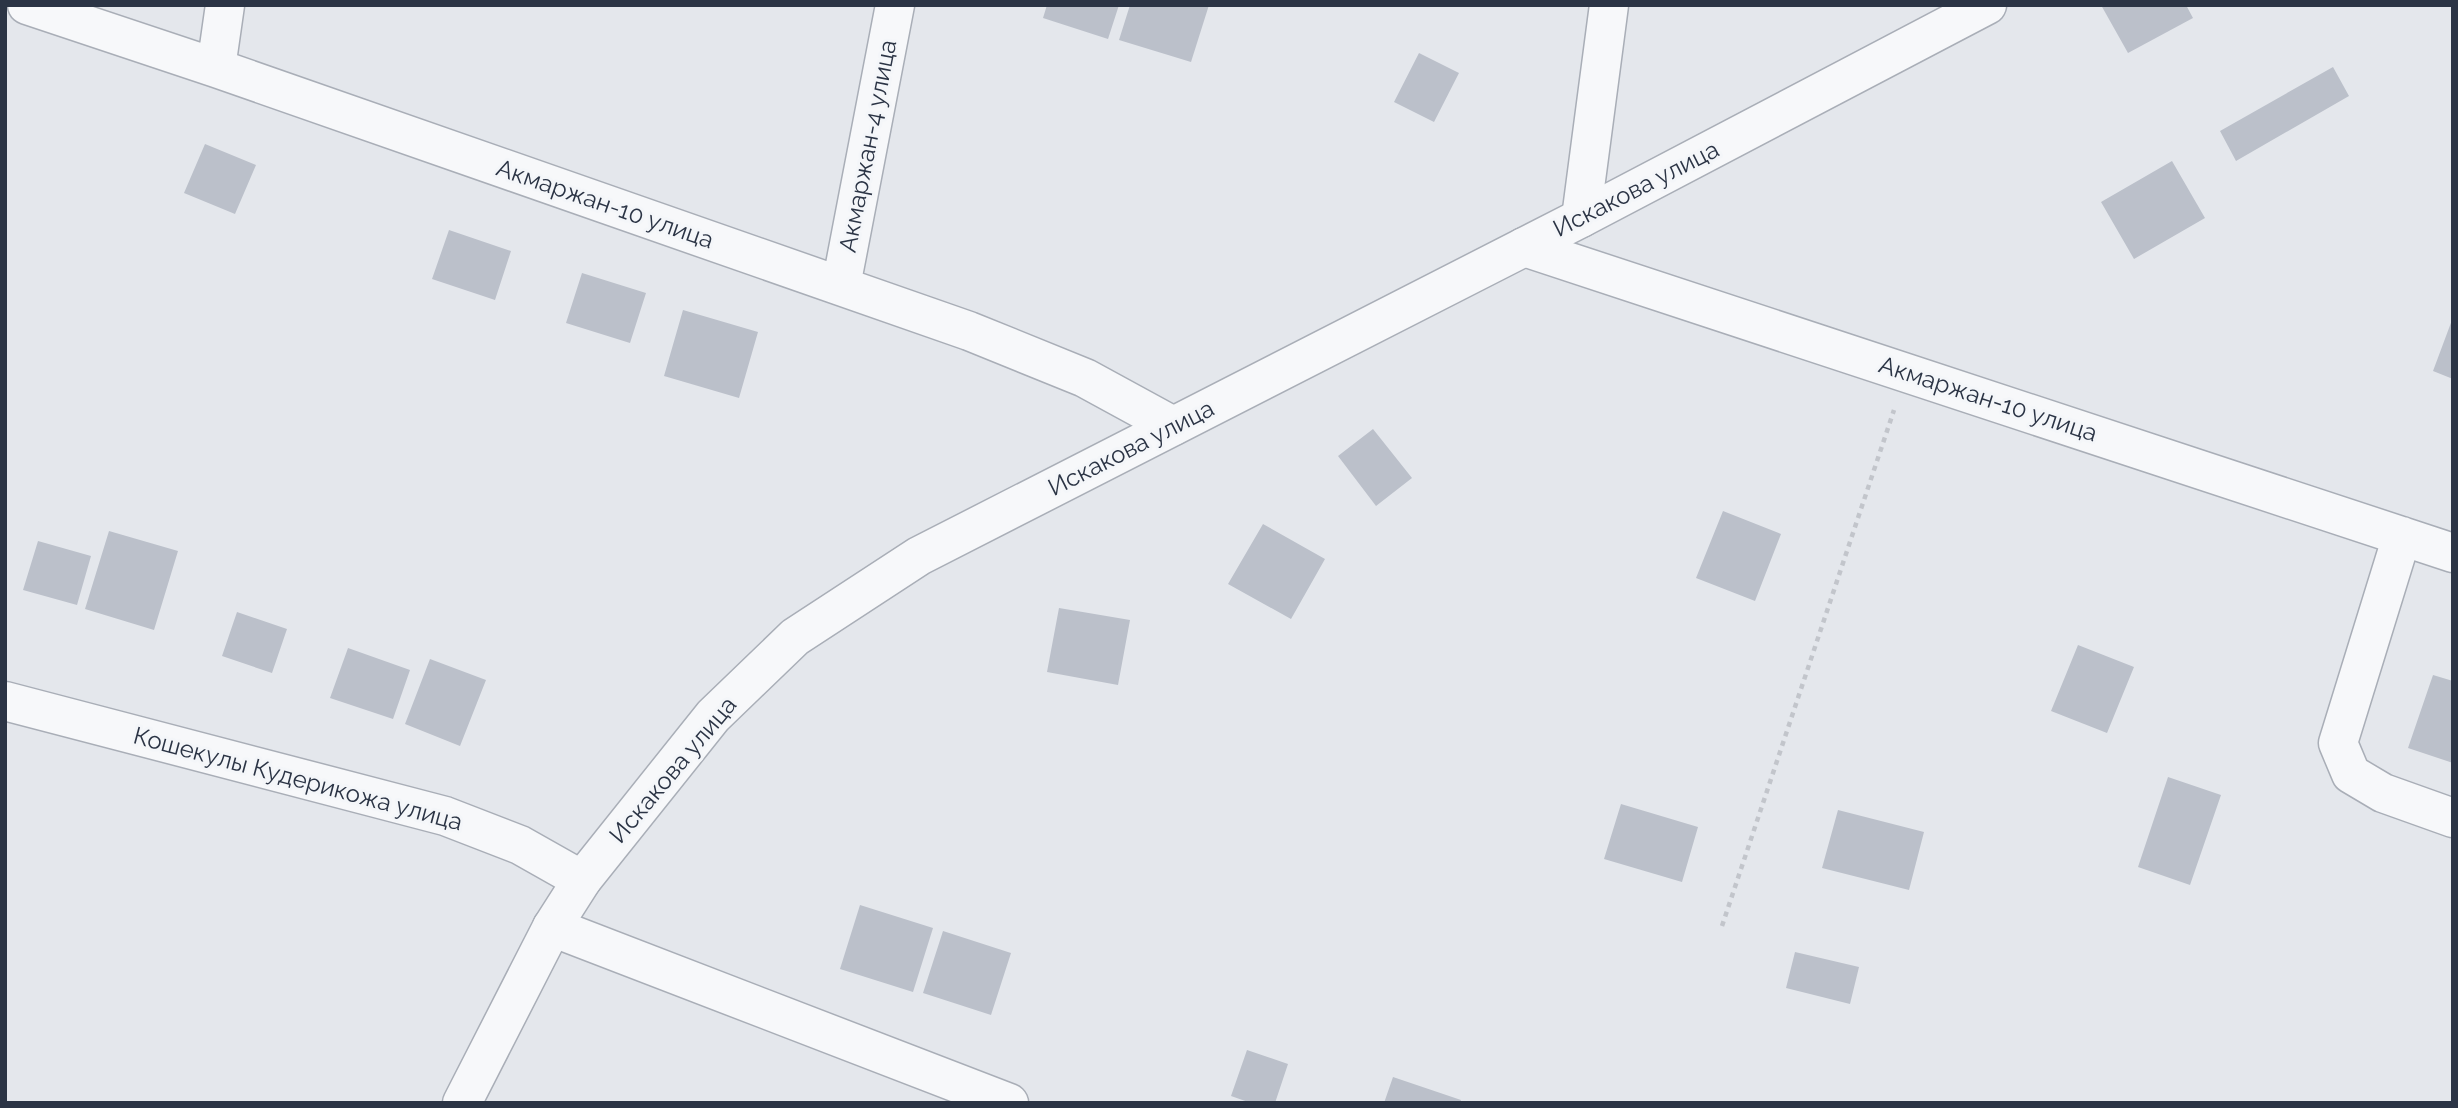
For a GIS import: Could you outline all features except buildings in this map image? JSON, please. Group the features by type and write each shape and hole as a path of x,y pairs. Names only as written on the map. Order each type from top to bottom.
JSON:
{"street":[{"name":"Акмаржан-10 улица","path":"26,5 216,68 969,331 1085,378 1172,426"},
{"path":"216,68 225,5"},
{"name":"Акмаржан-4 улица","path":"841,286 895,5"},
{"path":"1581,218 1609,5"},
{"name":"Искакова улица","path":"462,1103 552,927 582,880 713,716 795,637 919,556 1581,218 1987,5"},
{"name":"Акмаржан-10 улица","path":"1524,247 2453,552"},
{"path":"2403,536 2338,743 2351,774 2383,793 2453,818"},
{"name":"Кошекулы Кудерикожа улица","path":"5,701 444,816 520,845 582,880"},
{"path":"552,927 1009,1103"}],"path":[{"path":"1722,926 1906,373"}]}
